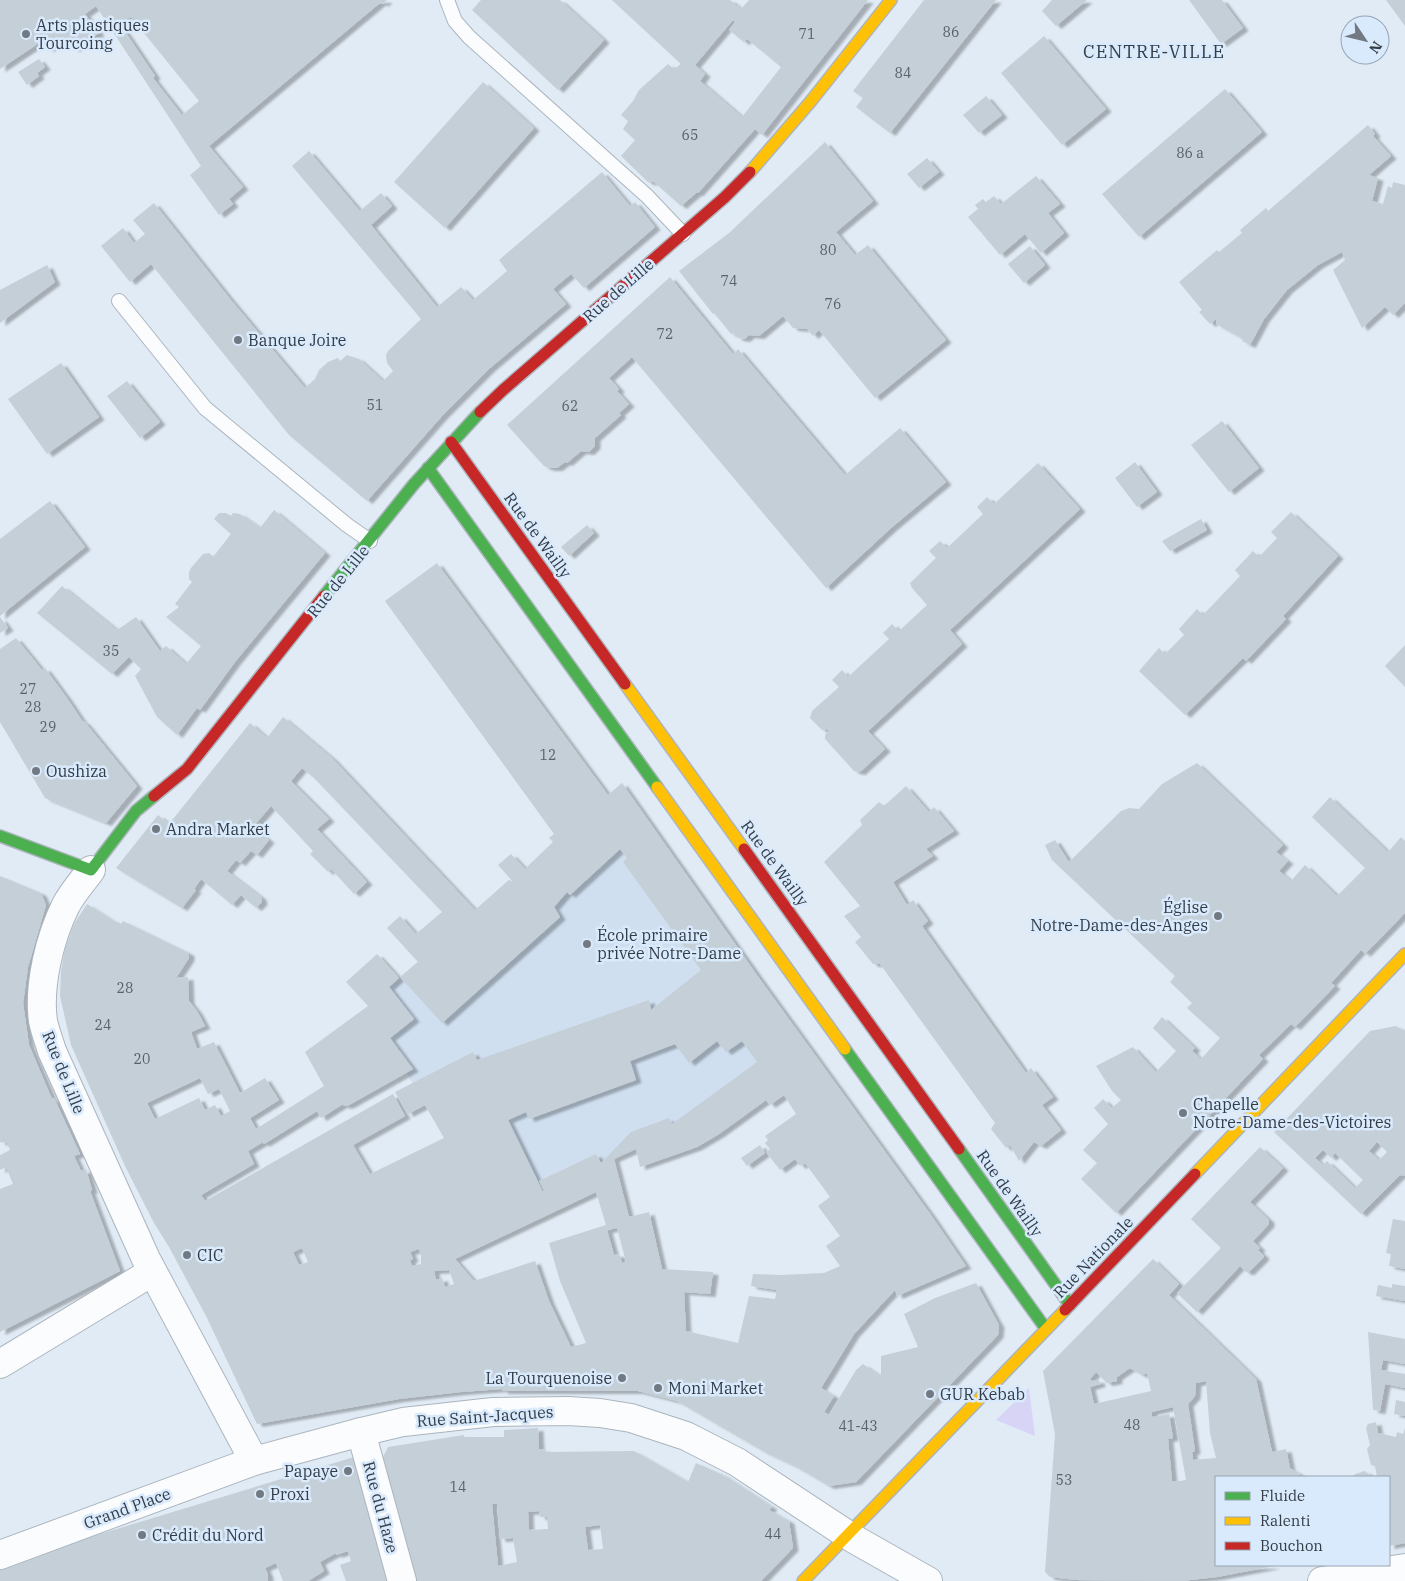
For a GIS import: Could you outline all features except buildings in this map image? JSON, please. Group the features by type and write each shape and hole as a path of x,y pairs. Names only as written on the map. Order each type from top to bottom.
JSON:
{"main road":[{"name":"Rue de Lille","path":"91,870 136,811 145,802 174,782 187,769 428,468 451,442 503,390 725,197 767,155 891,0"},
{"name":"Rue de Wailly","path":"451,442 766,878 1070,1305"},
{"path":"428,468 1046,1329"},
{"path":"0,836 91,870"},
{"name":"Rue Nationale","path":"803,1581 1405,954"}],"street":[{"name":"Rue de Lille","path":"91,870 67,903 55,930 47,963 43,992 43,1021 52,1051 149,1266"},
{"path":"0,1364 149,1266 264,1458"},
{"name":"Rue Saint-Jacques","path":"264,1458 403,1422 493,1412 568,1411 632,1418 686,1436 716,1450 762,1478 847,1535 923,1580"},
{"name":"Rue du Haze","path":"361,1432 402,1581"},
{"name":"Grand Place","path":"0,1555 264,1458"},
{"path":"1322,1581 1405,1568"}],"lane":[{"path":"447,0 455,21 469,37 647,196 683,234"},
{"path":"118,301 205,408 269,462 370,542"}],"shaded area":[{"name":"École primaire privée Notre-Dame","path":"622,783 812,1051 683,1146 636,1149 500,1211 484,1072 425,1105 368,1006 509,880 512,881 553,842"},
{"path":"1029,1388 1035,1436 996,1420"}],"traffic: fast":[{"path":"324,596 414,484 480,412"},
{"path":"428,468 657,787"},
{"path":"0,836 91,870 136,811 154,796"},
{"path":"845,1049 1046,1329"},
{"path":"959,1149 1070,1305"}],"traffic: slow":[{"path":"750,172 811,101 891,0"},
{"path":"625,684 744,849"},
{"path":"657,787 845,1049"},
{"path":"1195,1174 1405,954"},
{"path":"803,1581 1065,1310"}],"traffic: jam":[{"path":"480,412 725,197 750,172"},
{"path":"451,442 625,684"},
{"path":"154,796 187,769 324,596"},
{"path":"744,849 959,1149"},
{"path":"1065,1310 1195,1174"}],"place":[{"name":"Arts plastiques Tourcoing","path":"26,34"},
{"name":"Banque Joire","path":"238,340"},
{"name":"Oushiza","path":"36,771"},
{"name":"Andra Market","path":"156,829"},
{"name":"Église Notre-Dame-des-Anges","path":"1218,916"},
{"name":"École primaire privée Notre-Dame","path":"587,944"},
{"name":"Chapelle Notre-Dame-des-Victoires","path":"1183,1113"},
{"name":"CIC","path":"187,1255"},
{"name":"La Tourquenoise","path":"622,1378"},
{"name":"Moni Market","path":"658,1388"},
{"name":"GUR Kebab","path":"930,1394"},
{"name":"Papaye","path":"348,1471"},
{"name":"Proxi","path":"260,1494"},
{"name":"Crédit du Nord","path":"142,1535"}],"district":[{"name":"CENTRE-VILLE","path":"1154,51"}]}
